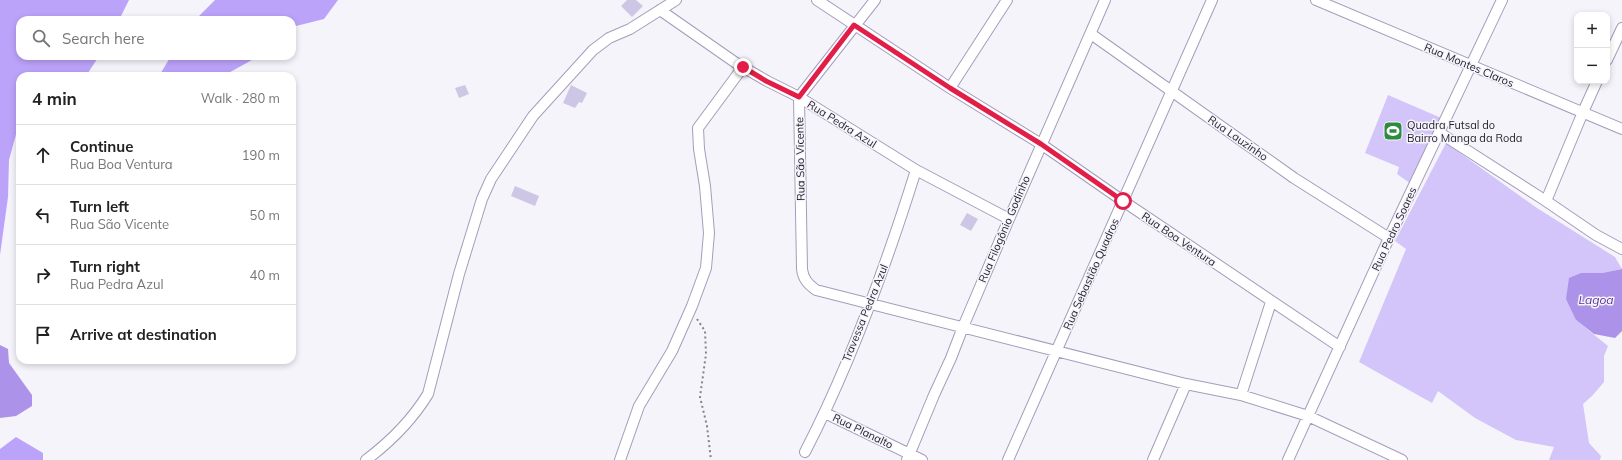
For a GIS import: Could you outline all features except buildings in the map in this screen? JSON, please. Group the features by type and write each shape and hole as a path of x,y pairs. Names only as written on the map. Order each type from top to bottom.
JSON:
{"street":[{"path":"366,460 403,427 417,411 428,394 459,274 472,236 482,199 491,179 533,116 593,50 609,38 630,29 676,0"},
{"name":"Rua Boa Ventura","path":"817,0 950,88 1041,144 1271,302 1340,347"},
{"path":"799,97 875,0"},
{"path":"950,88 1007,0"},
{"name":"Rua Filogônio Godinho","path":"908,457 951,358 962,327 1105,0"},
{"name":"Rua Sebastião Quadros","path":"1008,460 1212,0"},
{"name":"Rua Montes Claros","path":"1316,0 1622,129"},
{"name":"Rua Pedro Soares","path":"1288,460 1389,238 1502,0"},
{"name":"Rua Pedra Azul","path":"660,10 766,81 799,97 916,170 1009,219"},
{"path":"1610,54 1622,28"},
{"name":"Rua Lauzinho","path":"1091,34 1294,178 1389,238"},
{"path":"620,460 639,406 672,351 706,268 709,233 698,128 743,67"},
{"path":"1546,201 1596,84"},
{"name":"Rua São Vicente","path":"799,97 803,277 816,290 870,304"},
{"path":"1440,133 1596,235 1622,249"},
{"name":"Travessa Pedra Azul","path":"805,452 825,413 870,304 896,234 916,170"},
{"path":"1241,395 1271,302"},
{"path":"870,304 1057,350 1186,384 1241,395 1308,416 1402,460"},
{"path":"1152,460 1186,384"},
{"name":"Rua Planalto","path":"825,413 908,457 922,460"}],"path":[{"path":"688,314 697,318 705,331 706,354 700,397 707,426 711,460"}],"shaded area":[{"path":"0,0 129,0 121,16 16,16 16,60 96,60 89,72 16,72 16,134 9,160 8,197 0,255"},
{"path":"215,0 338,0 324,19 296,26 296,16 199,16"},
{"path":"169,60 252,60 230,72 161,72"},
{"path":"1388,95 1446,120 1414,186 1397,174 1399,167 1365,153"},
{"path":"1446,143 1537,208 1615,257 1622,269 1602,273 1581,273 1576,320 1608,346 1604,356 1604,382 1583,404 1589,443 1601,456 1600,460 1549,460 1554,447 1516,440 1475,418 1438,391 1432,403 1359,362 1406,249 1395,241"},
{"path":"16,437 43,453 43,460 0,460 0,449"}],"water":[{"name":"Lagoa","path":"1622,269 1622,331 1615,338 1594,334 1576,320 1566,299 1569,278 1581,273 1602,273"},
{"path":"0,345 8,349 9,363 32,395 32,406 16,416 0,418"}],"place":[{"name":"Quadra Futsal do Bairro Manga da Roda","path":"1393,131"}],"route":[{"path":"743,67 766,81 799,97 854,25 950,88 1041,144 1123,201"}]}
